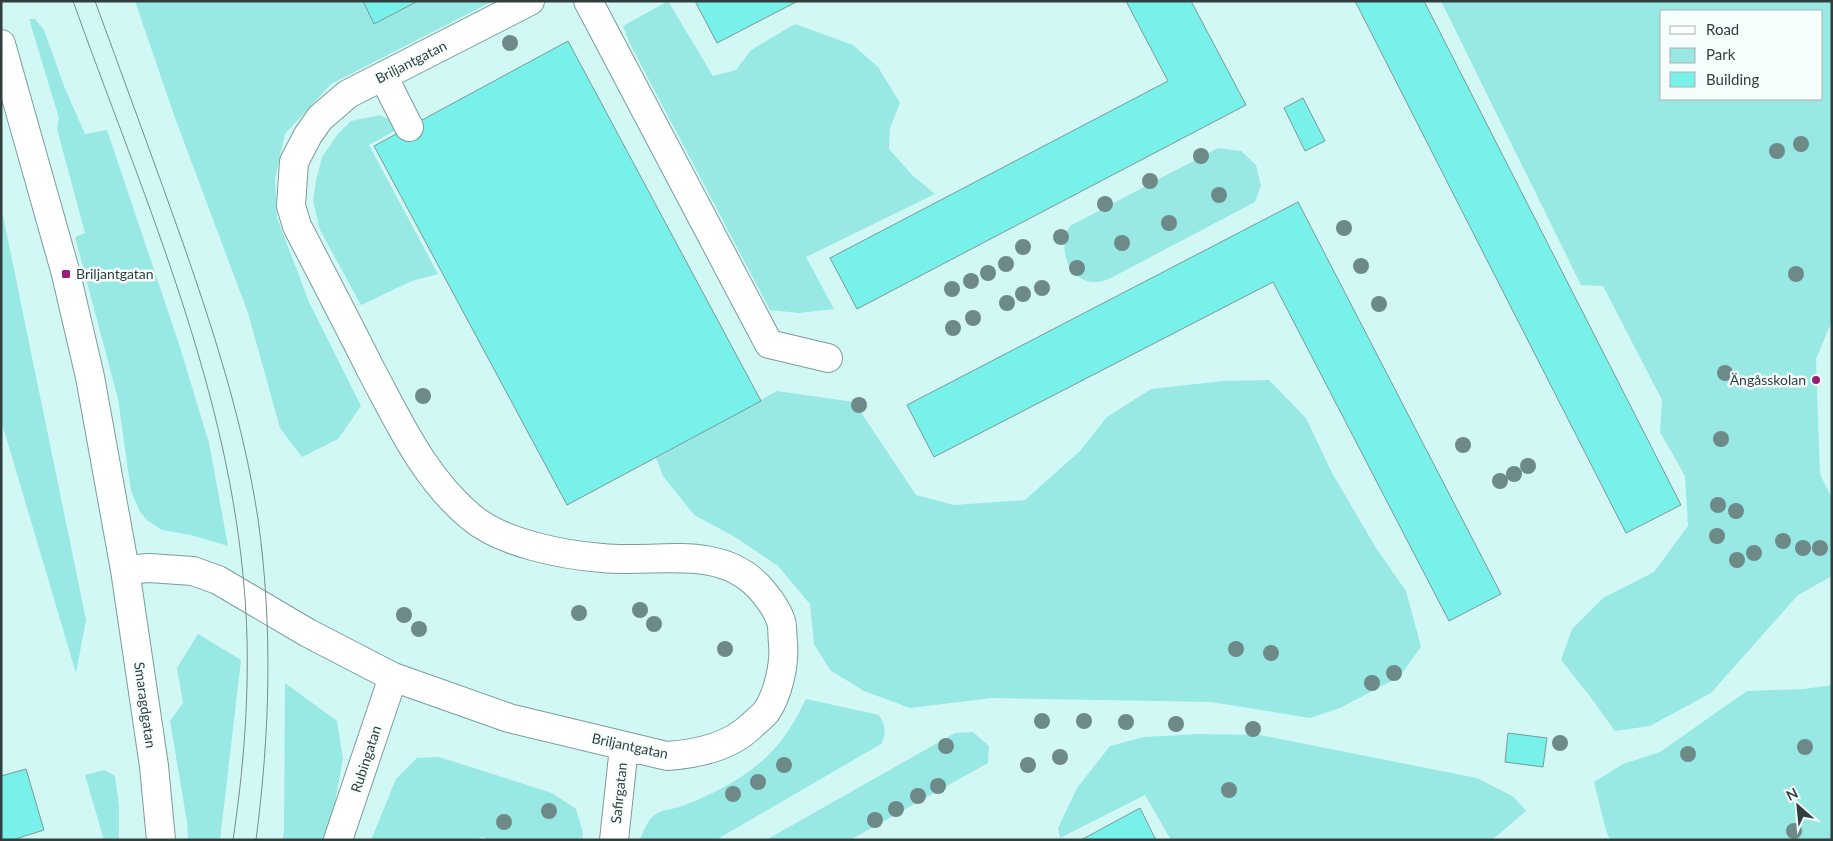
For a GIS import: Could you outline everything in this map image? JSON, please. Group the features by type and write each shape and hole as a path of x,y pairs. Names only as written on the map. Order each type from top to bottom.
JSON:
{"street":[{"name":"Briljantgatan","path":"125,570 149,568 193,570 218,580 308,633 393,677 509,718 624,747 667,756 691,754 719,746 743,734 766,712 780,680 784,654 781,621 768,597 749,577 724,564 697,558 603,559 547,550 508,539 472,519 437,483 405,434 297,226 291,206 294,162 308,135 320,118 348,94 530,1"},
{"path":"588,1 768,344 828,358"},
{"path":"1,44 6,79 64,264 82,339 125,570"},
{"path":"384,76 409,127"},
{"name":"Smaragdgatan","path":"125,570 154,766 161,840"},
{"name":"Rubingatan","path":"338,840 393,677"},
{"name":"Safirgatan","path":"614,840 624,747"}],"green space":[{"path":"135,1 493,1 331,84 285,134 275,179 277,218 309,302 361,406 338,439 302,457 280,428 248,313 174,115"},
{"path":"668,1 713,76 736,70 751,50 795,24 853,45 878,67 900,103 890,128 889,149 912,175 935,194 806,257 834,309 799,313 770,310 629,42 623,26"},
{"path":"1441,1 1832,1 1832,321 1816,359 1820,474 1832,499 1832,576 1798,595 1711,693 1650,726 1615,731 1561,660 1572,629 1603,598 1654,572 1688,526 1685,476 1660,432 1662,400 1603,286 1581,285"},
{"path":"29,19 35,19 44,30 64,86 85,134 107,130 179,344 209,443 228,546 191,535 162,530 148,521 140,512 131,491 118,399 75,237 85,233 57,129 59,118"},
{"path":"380,115 388,119 396,130 369,145 438,274 412,281 361,305 320,230 313,201 322,157 338,134 351,121"},
{"path":"1218,148 1241,151 1256,165 1261,186 1255,202 1109,279 1098,282 1087,281 1072,271 1065,253 1064,244 1070,226"},
{"path":"1,206 86,620 76,673 1,420"},
{"path":"1269,380 1306,418 1332,473 1376,548 1406,591 1421,647 1399,677 1340,708 1310,718 1211,702 992,698 910,708 864,691 830,670 814,644 810,604 778,566 735,537 694,515 663,476 656,458 777,391 854,402 916,495 954,505 1025,500 1080,451 1107,417 1151,389 1223,381"},
{"path":"198,634 241,660 220,840 188,840 187,822 170,721 183,703 177,668"},
{"path":"285,683 337,721 343,758 328,840 282,840 284,832"},
{"path":"1832,685 1832,840 1610,840 1594,782 1623,764 1660,752 1747,691 1804,689"},
{"path":"806,699 879,715 884,729 881,744 716,840 640,840 648,822 656,814 713,793 740,778 756,766 785,736"},
{"path":"973,732 989,746 988,763 850,840 766,840 955,733"},
{"path":"1198,734 1260,735 1477,778 1514,797 1526,811 1492,840 1171,840 1145,795 1060,838 1058,828 1077,788 1110,746 1144,737"},
{"path":"439,757 552,793 576,809 583,833 582,840 488,840 483,837 474,840 371,840 396,779 417,758"},
{"path":"104,770 115,776 119,807 119,840 104,840 85,775"}],"building":[{"path":"363,1 418,1 374,24"},
{"path":"695,1 798,1 717,43"},
{"path":"1126,1 1191,1 1246,105 857,309 830,258 1168,81"},
{"path":"1355,1 1424,1 1681,505 1626,533"},
{"path":"568,41 761,401 567,505 374,146"},
{"path":"1303,98 1325,141 1305,151 1284,108"},
{"path":"1298,202 1501,594 1449,621 1273,282 934,457 907,405"},
{"path":"1508,733 1547,738 1543,767 1505,762"},
{"path":"26,769 44,830 12,840 1,840 1,776"},
{"path":"1140,808 1156,840 1081,840"}],"tram line":[{"path":"73,1 151,212 199,355 218,428 233,501 243,575 247,641 244,741 233,840"},
{"path":"95,1 207,313 237,415 252,484 263,559 268,639 267,720 256,840"}],"place":[{"name":"Briljantgatan","path":"66,274"},
{"name":"Ängåsskolan","path":"1816,380"}]}
